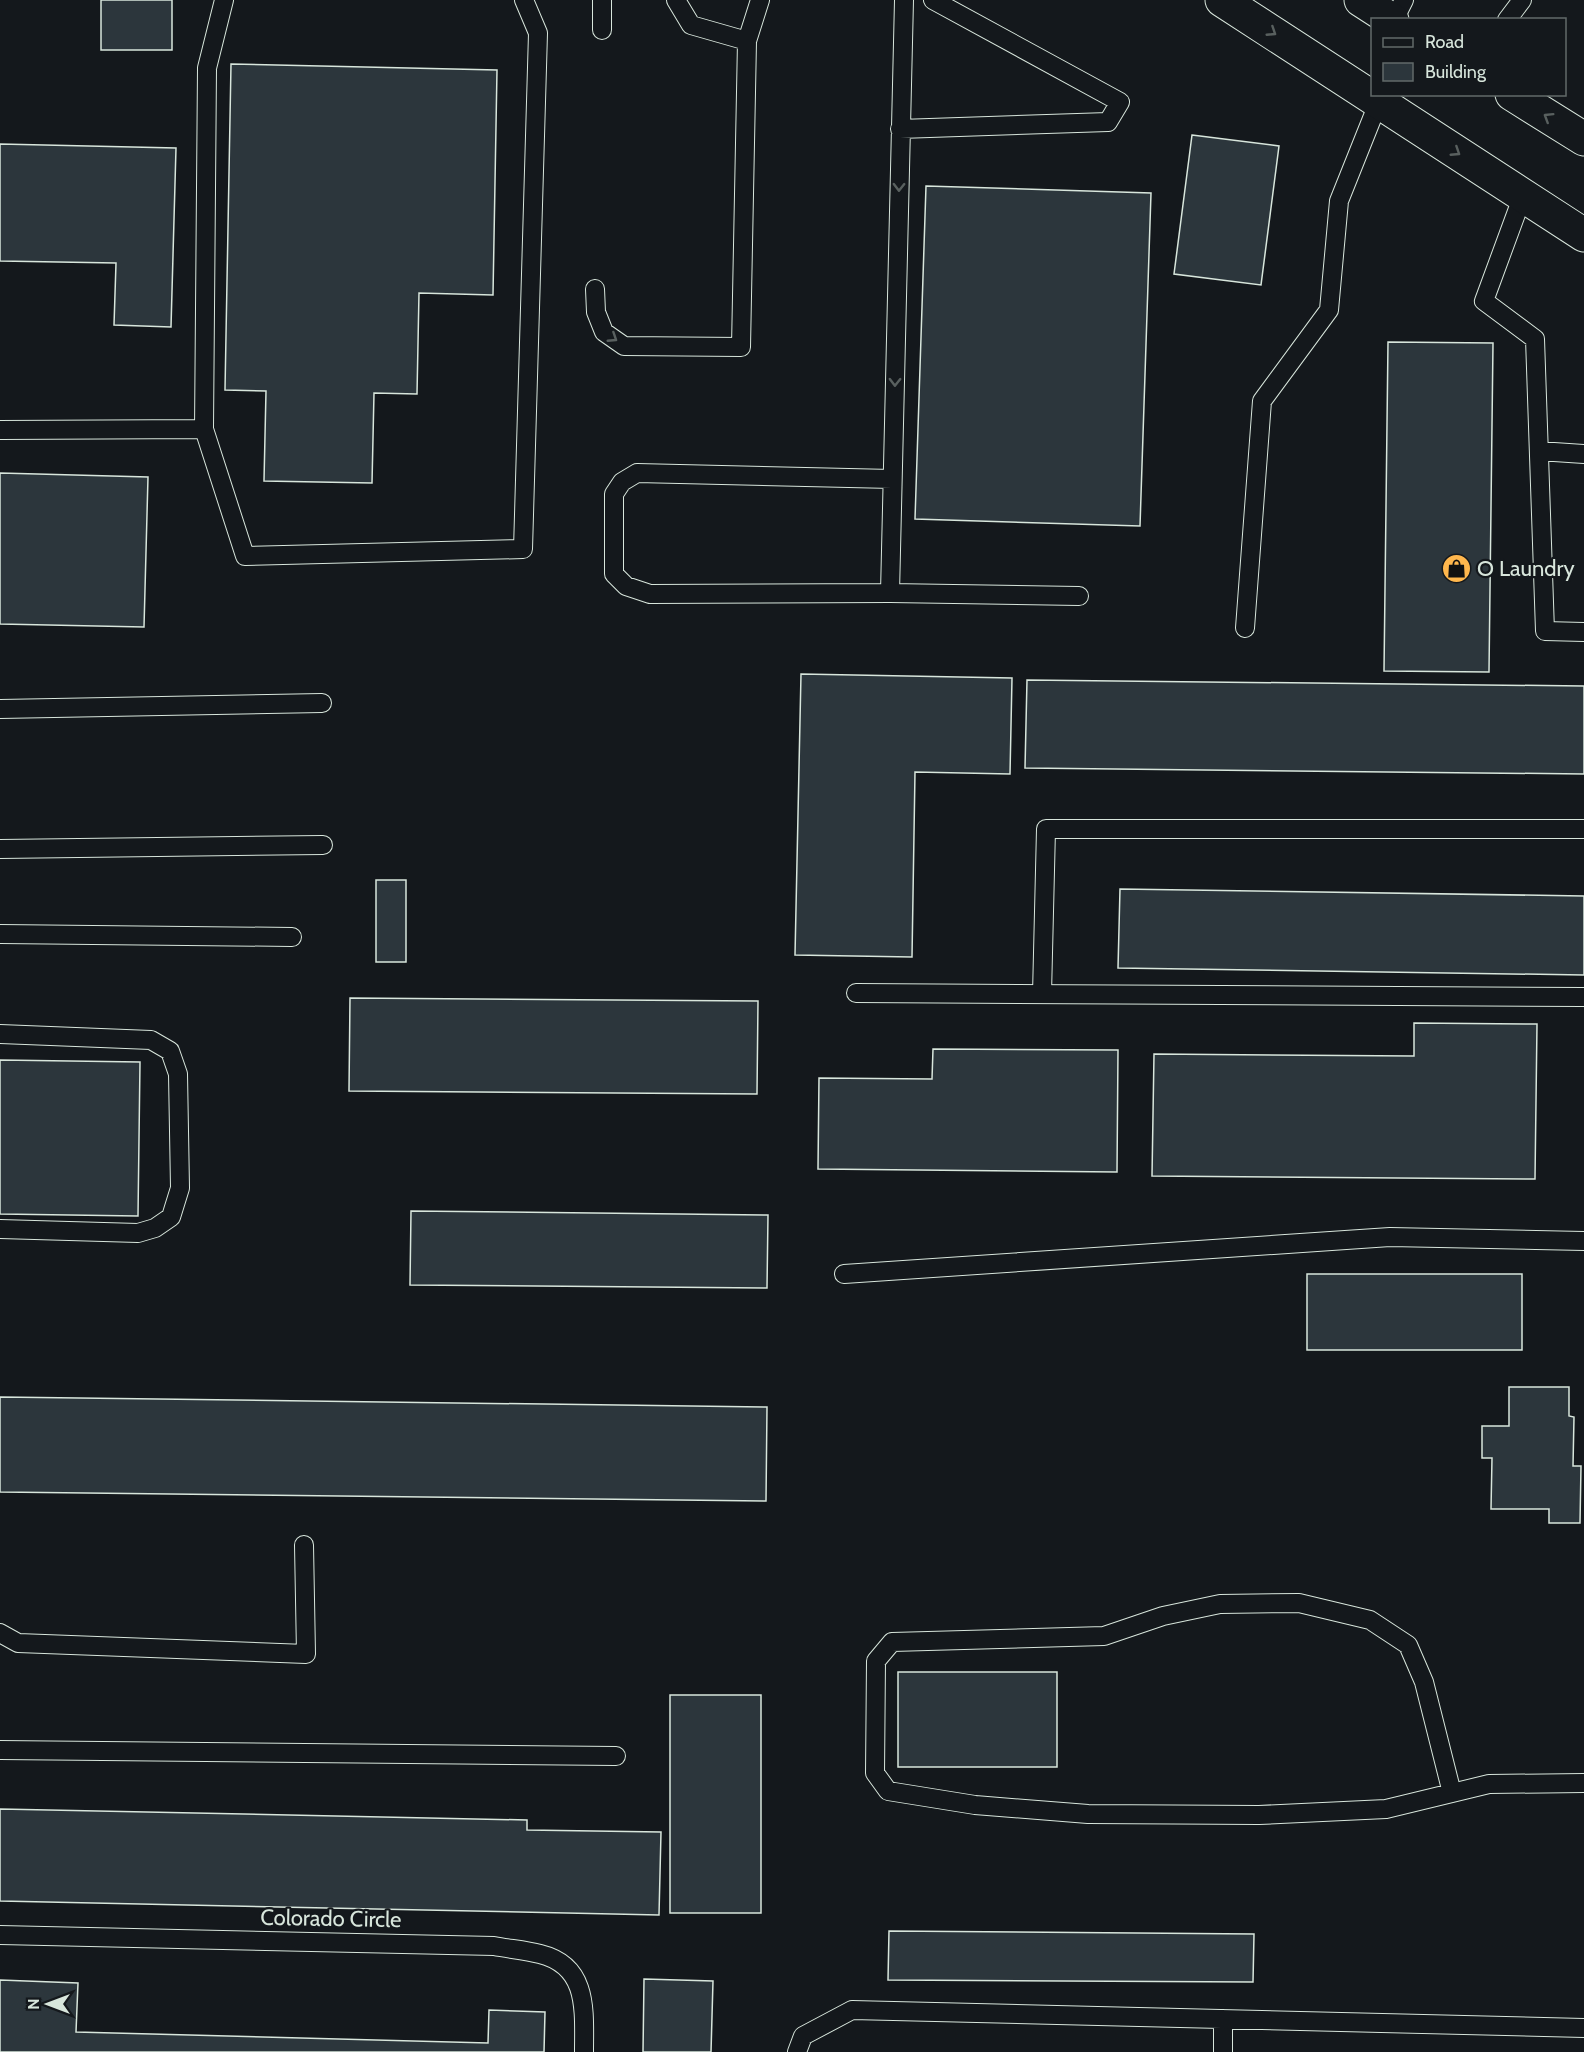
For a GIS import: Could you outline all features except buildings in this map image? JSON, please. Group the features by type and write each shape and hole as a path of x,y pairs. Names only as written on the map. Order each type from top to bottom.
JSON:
{"main road":[{"path":"1222,0 1371,96"},
{"path":"1361,0 1390,18"},
{"path":"1371,96 1584,235"},
{"path":"1515,96 1584,140"}],"lane":[{"path":"224,0 207,68 204,429 245,556 523,549 538,33 524,0"},
{"path":"602,0 602,30"},
{"path":"676,0 690,25 747,40"},
{"path":"595,289 596,312 604,332 624,346 741,347 747,40 759,0"},
{"path":"890,593 904,0"},
{"path":"900,129 1108,122 1120,102 933,0"},
{"path":"1394,18 1404,0"},
{"path":"1509,18 1522,0"},
{"path":"1245,628 1262,401 1329,310 1339,201 1379,101"},
{"path":"1523,195 1484,301 1535,339 1545,631 1584,633"},
{"path":"0,430 204,429"},
{"path":"1539,451 1584,454"},
{"path":"892,479 637,473 622,482 614,494 614,574 626,586 650,594 890,593 1079,596"},
{"path":"0,709 322,703"},
{"path":"1042,994 1046,829 1584,829"},
{"path":"0,849 323,845"},
{"path":"0,934 292,937"},
{"path":"856,993 1584,997"},
{"path":"0,1034 150,1040 170,1052 178,1074 180,1188 171,1217 155,1228 138,1233 0,1230"},
{"path":"844,1274 1390,1237 1584,1240"},
{"path":"0,1632 18,1642 306,1654 304,1545"},
{"path":"1452,1793 1424,1682 1408,1645 1370,1620 1299,1603 1220,1604 1163,1616 1104,1636 892,1642 876,1661 875,1773 888,1791 975,1805 1088,1814 1259,1815 1386,1809 1452,1793 1488,1784 1584,1783"},
{"path":"0,1750 616,1756"},
{"name":"Colorado Circle","path":"0,1935 494,1946 542,1954 564,1964 578,1981 584,2016 584,2052"},
{"path":"797,2052 803,2036 852,2010 1584,2028"},
{"path":"1222,2019 1222,2052"}],"place":[{"name":"O Laundry","path":"1456,568"}]}
